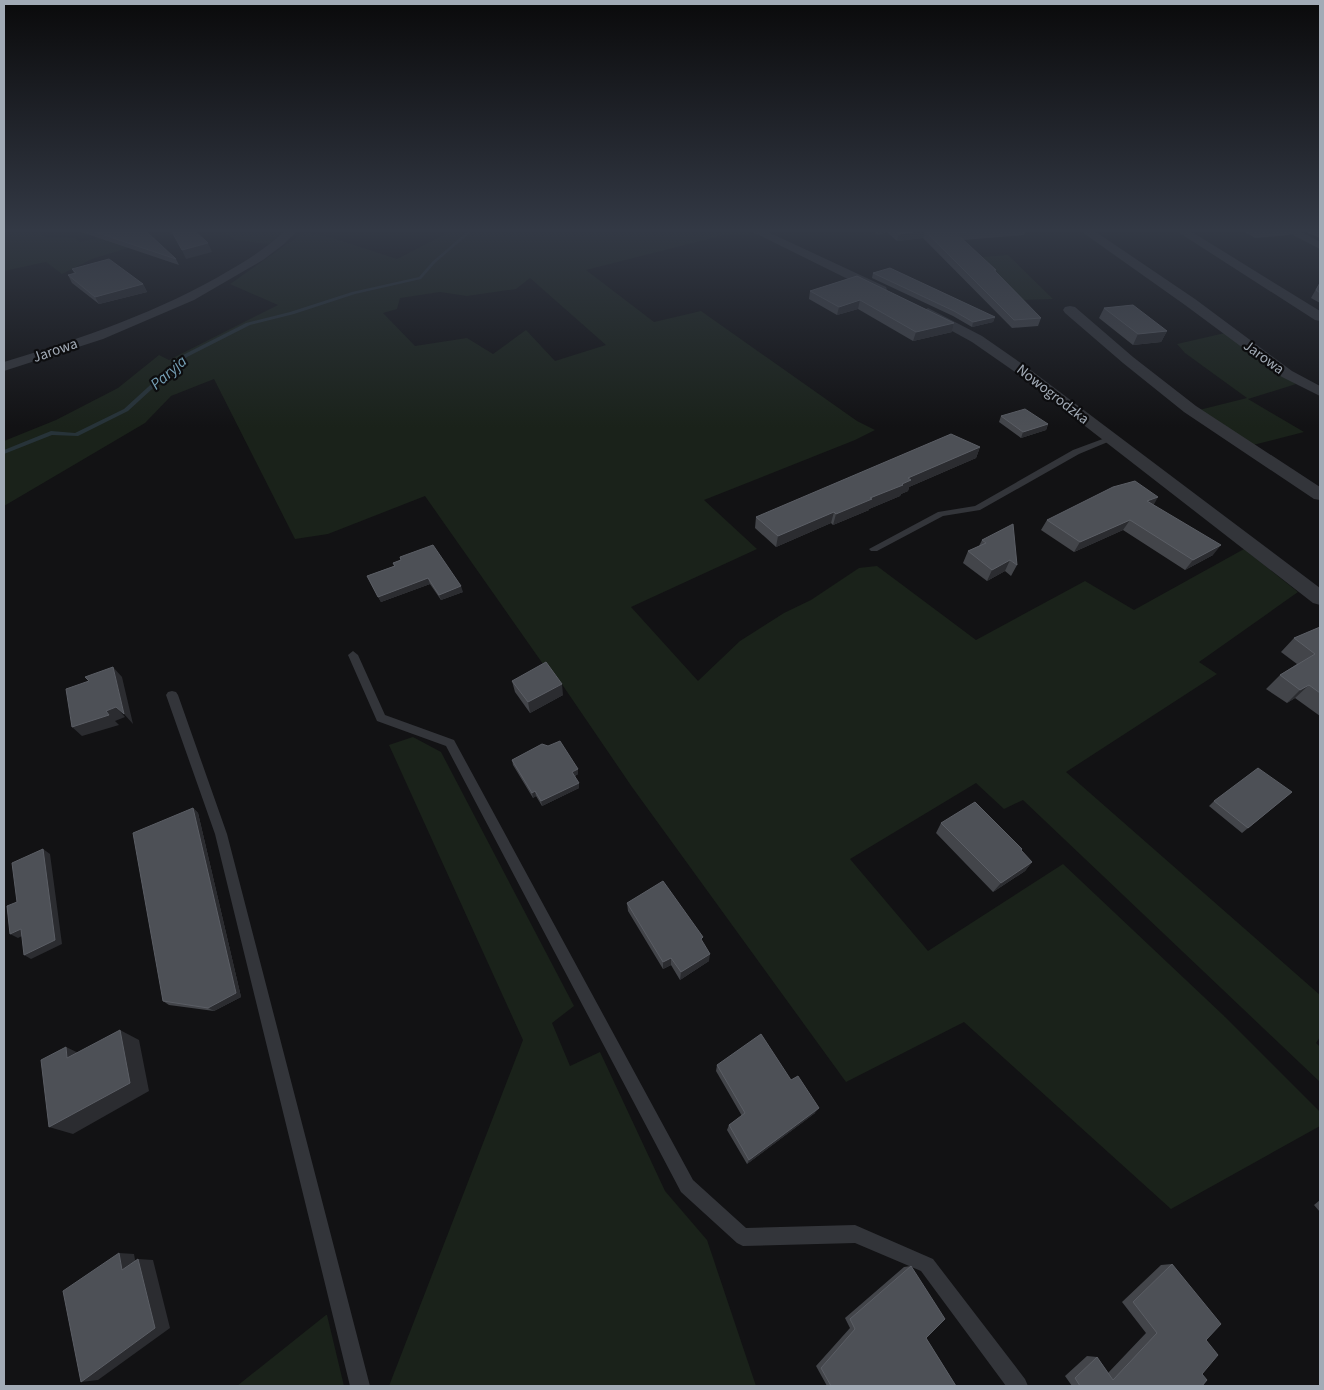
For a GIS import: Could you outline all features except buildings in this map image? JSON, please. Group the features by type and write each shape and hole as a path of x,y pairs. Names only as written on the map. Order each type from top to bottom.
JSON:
{"street":[{"name":"Jarowa","path":"4,367 102,333 191,297"},
{"name":"Jarowa","path":"1183,297 1287,374 1320,392"},
{"path":"1288,297 1320,317"},
{"name":"Nowogrodzka","path":"915,306 947,321 994,349 1320,598"},
{"path":"1070,310 1190,409 1320,495"}],"lane":[{"path":"874,549 941,514 977,508 1076,452 1111,439"},
{"path":"353,655 381,718 450,742 688,1186 743,1237 855,1234 927,1265 1018,1386"},
{"path":"172,695 221,834 360,1386"}],"shaded area":[{"path":"259,297 408,297 400,298 397,309 383,313 415,346 467,338 493,354 526,330 555,361 606,345 551,297 621,297 654,322 701,311 857,421 875,430 855,440 704,500 757,549 631,607 698,681 740,641 784,613 811,600 859,568 877,566 976,640 1085,581 1134,610 1244,549 1298,592 1199,662 1217,674 1066,772 1320,995 1320,1037 1316,1043 1320,1047 1320,1082 1023,800 1004,809 976,783 850,859 928,951 1063,864 1223,1015 1320,1112 1320,1126 1171,1209 964,1022 846,1082 632,787 555,674 543,664 425,496 328,534 295,539 214,379 171,396 145,423 4,506 4,441 56,420 118,388 159,355 169,360 278,305"},
{"path":"1016,297 1051,297 1053,299 1019,300"},
{"path":"1225,333 1296,384 1248,399 1304,432 1253,445 1199,410 1247,398 1185,353 1177,344"},
{"path":"413,737 441,752 574,1006 552,1023 570,1066 600,1052 665,1191 707,1240 756,1386 389,1386 523,1040 389,745"},
{"path":"326,1315 344,1386 237,1386"}],"waterway":[{"name":"Paryja","path":"4,452 51,433 76,435 126,410 185,356 248,324 292,313 342,297"}]}
